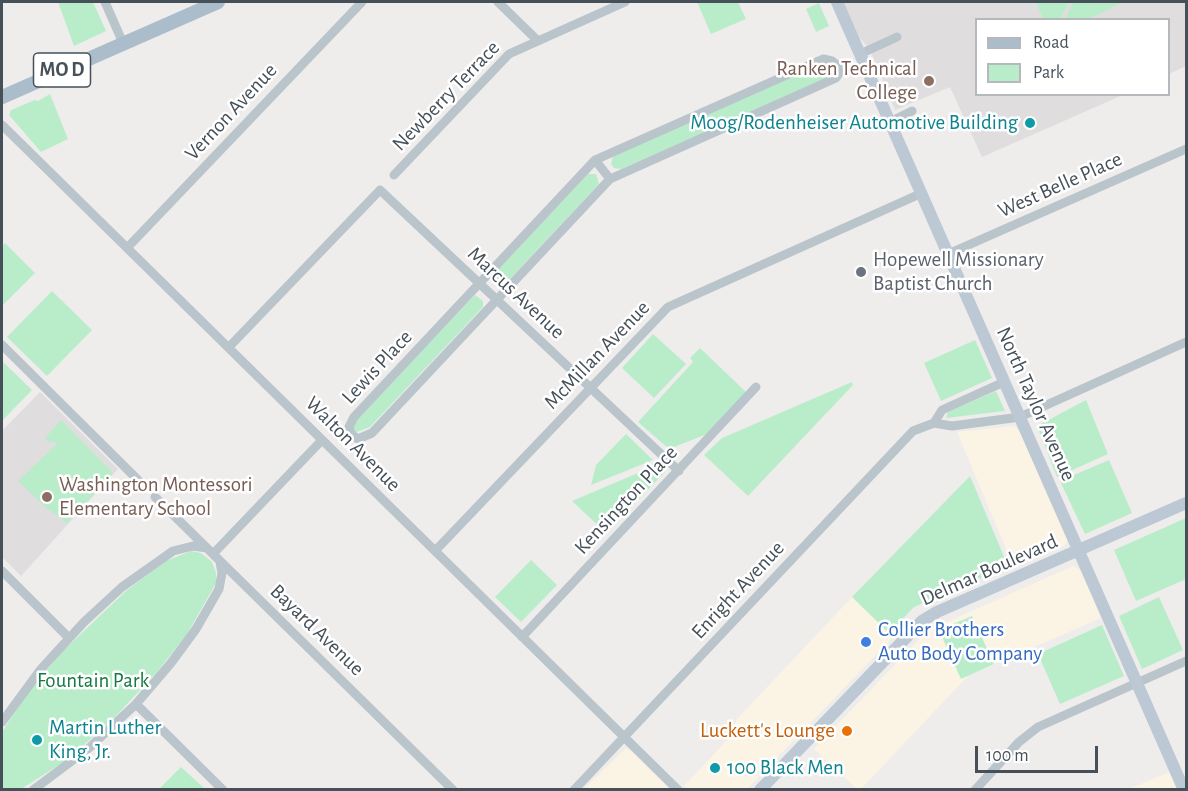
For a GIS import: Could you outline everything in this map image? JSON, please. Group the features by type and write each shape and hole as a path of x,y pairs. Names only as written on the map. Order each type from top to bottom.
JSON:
{"main road":[{"name":"MO D","path":"2,97 218,2"}],"street":[{"path":"105,2 123,44"},
{"name":"Vernon Avenue","path":"127,248 362,2"},
{"path":"498,2 537,40"},
{"name":"Newberry Terrace","path":"394,175 509,54 625,2"},
{"name":"North Taylor Avenue","path":"837,2 1184,789"},
{"path":"860,54 897,37"},
{"name":"Lewis Place","path":"823,59 832,61 838,66 839,73 836,78 610,179 496,298 372,433 363,439 351,435 349,427 354,417 595,160 823,59"},
{"path":"890,122 912,111"},
{"name":"Walton Avenue","path":"2,125 678,789"},
{"name":"West Belle Place","path":"948,254 1186,149"},
{"path":"595,160 610,179"},
{"name":"Marcus Avenue","path":"230,347 380,190 679,471"},
{"name":"McMillan Avenue","path":"435,551 668,307 922,193"},
{"path":"934,423 952,426 1020,417 1186,342"},
{"path":"2,345 144,486"},
{"name":"Enright Avenue","path":"574,789 903,441 914,431 934,423 942,410 1004,382"},
{"name":"Kensington Place","path":"522,637 756,387"},
{"path":"213,554 322,440"},
{"name":"Bayard Avenue","path":"154,496 453,789"},
{"name":"Delmar Boulevard","path":"760,789 922,621 1186,503"},
{"path":"2,722 27,685 69,638 122,587 155,562 183,547 213,554"},
{"path":"33,789 72,763 136,704 187,643 214,599 222,581 213,554"},
{"path":"2,571 69,638"},
{"path":"975,789 1029,733 1186,662"},
{"path":"136,704 223,789"}],"shaded area":[{"name":"Ranken Technical College","path":"837,2 1186,2 1186,66 1170,74 1170,18 975,18 975,96 1121,96 982,157 950,87 895,110 870,50 845,20"},
{"name":"Washington Montessori Elementary School","path":"40,392 118,469 21,576 2,557 2,431"},
{"path":"1014,426 1021,432 1068,540 1064,546 1014,568 957,432"},
{"path":"1073,566 1081,570 1101,618 969,675 861,789 857,789 814,749 927,631"},
{"path":"852,597 893,637 747,789 687,789 684,786 727,740 737,719"},
{"path":"626,748 631,751 669,789 584,789"},
{"path":"1169,772 1177,789 1129,789"}],"green space":[{"path":"58,2 93,2 106,31 74,46"},
{"path":"697,2 738,2 746,19 711,34"},
{"path":"1036,2 1069,2 1061,18 1043,18"},
{"path":"1073,2 1121,3 1091,18 1065,18"},
{"path":"819,3 829,26 816,32 806,9"},
{"path":"822,64 833,67 826,79 621,169 614,168 611,164 613,156"},
{"path":"50,94 68,139 41,152 9,115 11,110 35,100 38,101"},
{"path":"588,174 596,174 599,184 505,284 498,286 492,276"},
{"path":"5,243 35,273 2,306 2,247"},
{"path":"52,291 92,330 47,376 7,337"},
{"path":"475,295 483,301 483,307 370,427 354,433 354,422"},
{"path":"653,334 686,364 654,398 622,368"},
{"path":"975,340 992,378 941,401 924,363"},
{"path":"700,348 746,392 707,434 669,449 638,422 693,362 690,358"},
{"path":"2,361 32,390 2,421"},
{"path":"852,382 853,385 748,496 704,455 722,438"},
{"path":"996,391 1005,411 946,418 948,412"},
{"path":"1086,400 1108,454 1057,477 1037,426"},
{"path":"61,420 113,473 67,523 44,506 18,481 58,443 47,441 45,438"},
{"path":"626,434 653,460 591,485 596,465"},
{"path":"1109,460 1132,513 1085,534 1060,481"},
{"path":"659,464 665,472 606,533 572,501"},
{"path":"970,476 1008,566 914,607 889,633 852,597"},
{"path":"1186,518 1186,579 1136,601 1114,550"},
{"name":"Fountain Park","path":"191,551 201,553 212,562 216,573 216,583 187,634 157,672 114,718 67,760 21,789 2,788 2,732 31,688 64,650 127,590 166,561"},
{"path":"531,560 557,585 521,622 495,597"},
{"path":"1159,597 1183,650 1142,669 1119,616"},
{"path":"972,616 994,664 961,679 939,630"},
{"path":"1102,625 1124,676 1060,704 1038,654"},
{"path":"181,767 205,789 159,789"}],"place":[{"name":"Ranken Technical College","path":"929,81"},
{"name":"Moog/Rodenheiser Automotive Building","path":"1030,123"},
{"name":"Hopewell Missionary Baptist Church","path":"861,272"},
{"name":"Washington Montessori Elementary School","path":"47,497"},
{"name":"Collier Brothers Auto Body Company","path":"866,642"},
{"name":"Luckett's Lounge","path":"847,731"},
{"name":"Martin Luther King, Jr.","path":"37,740"},
{"name":"100 Black Men","path":"715,768"}]}
